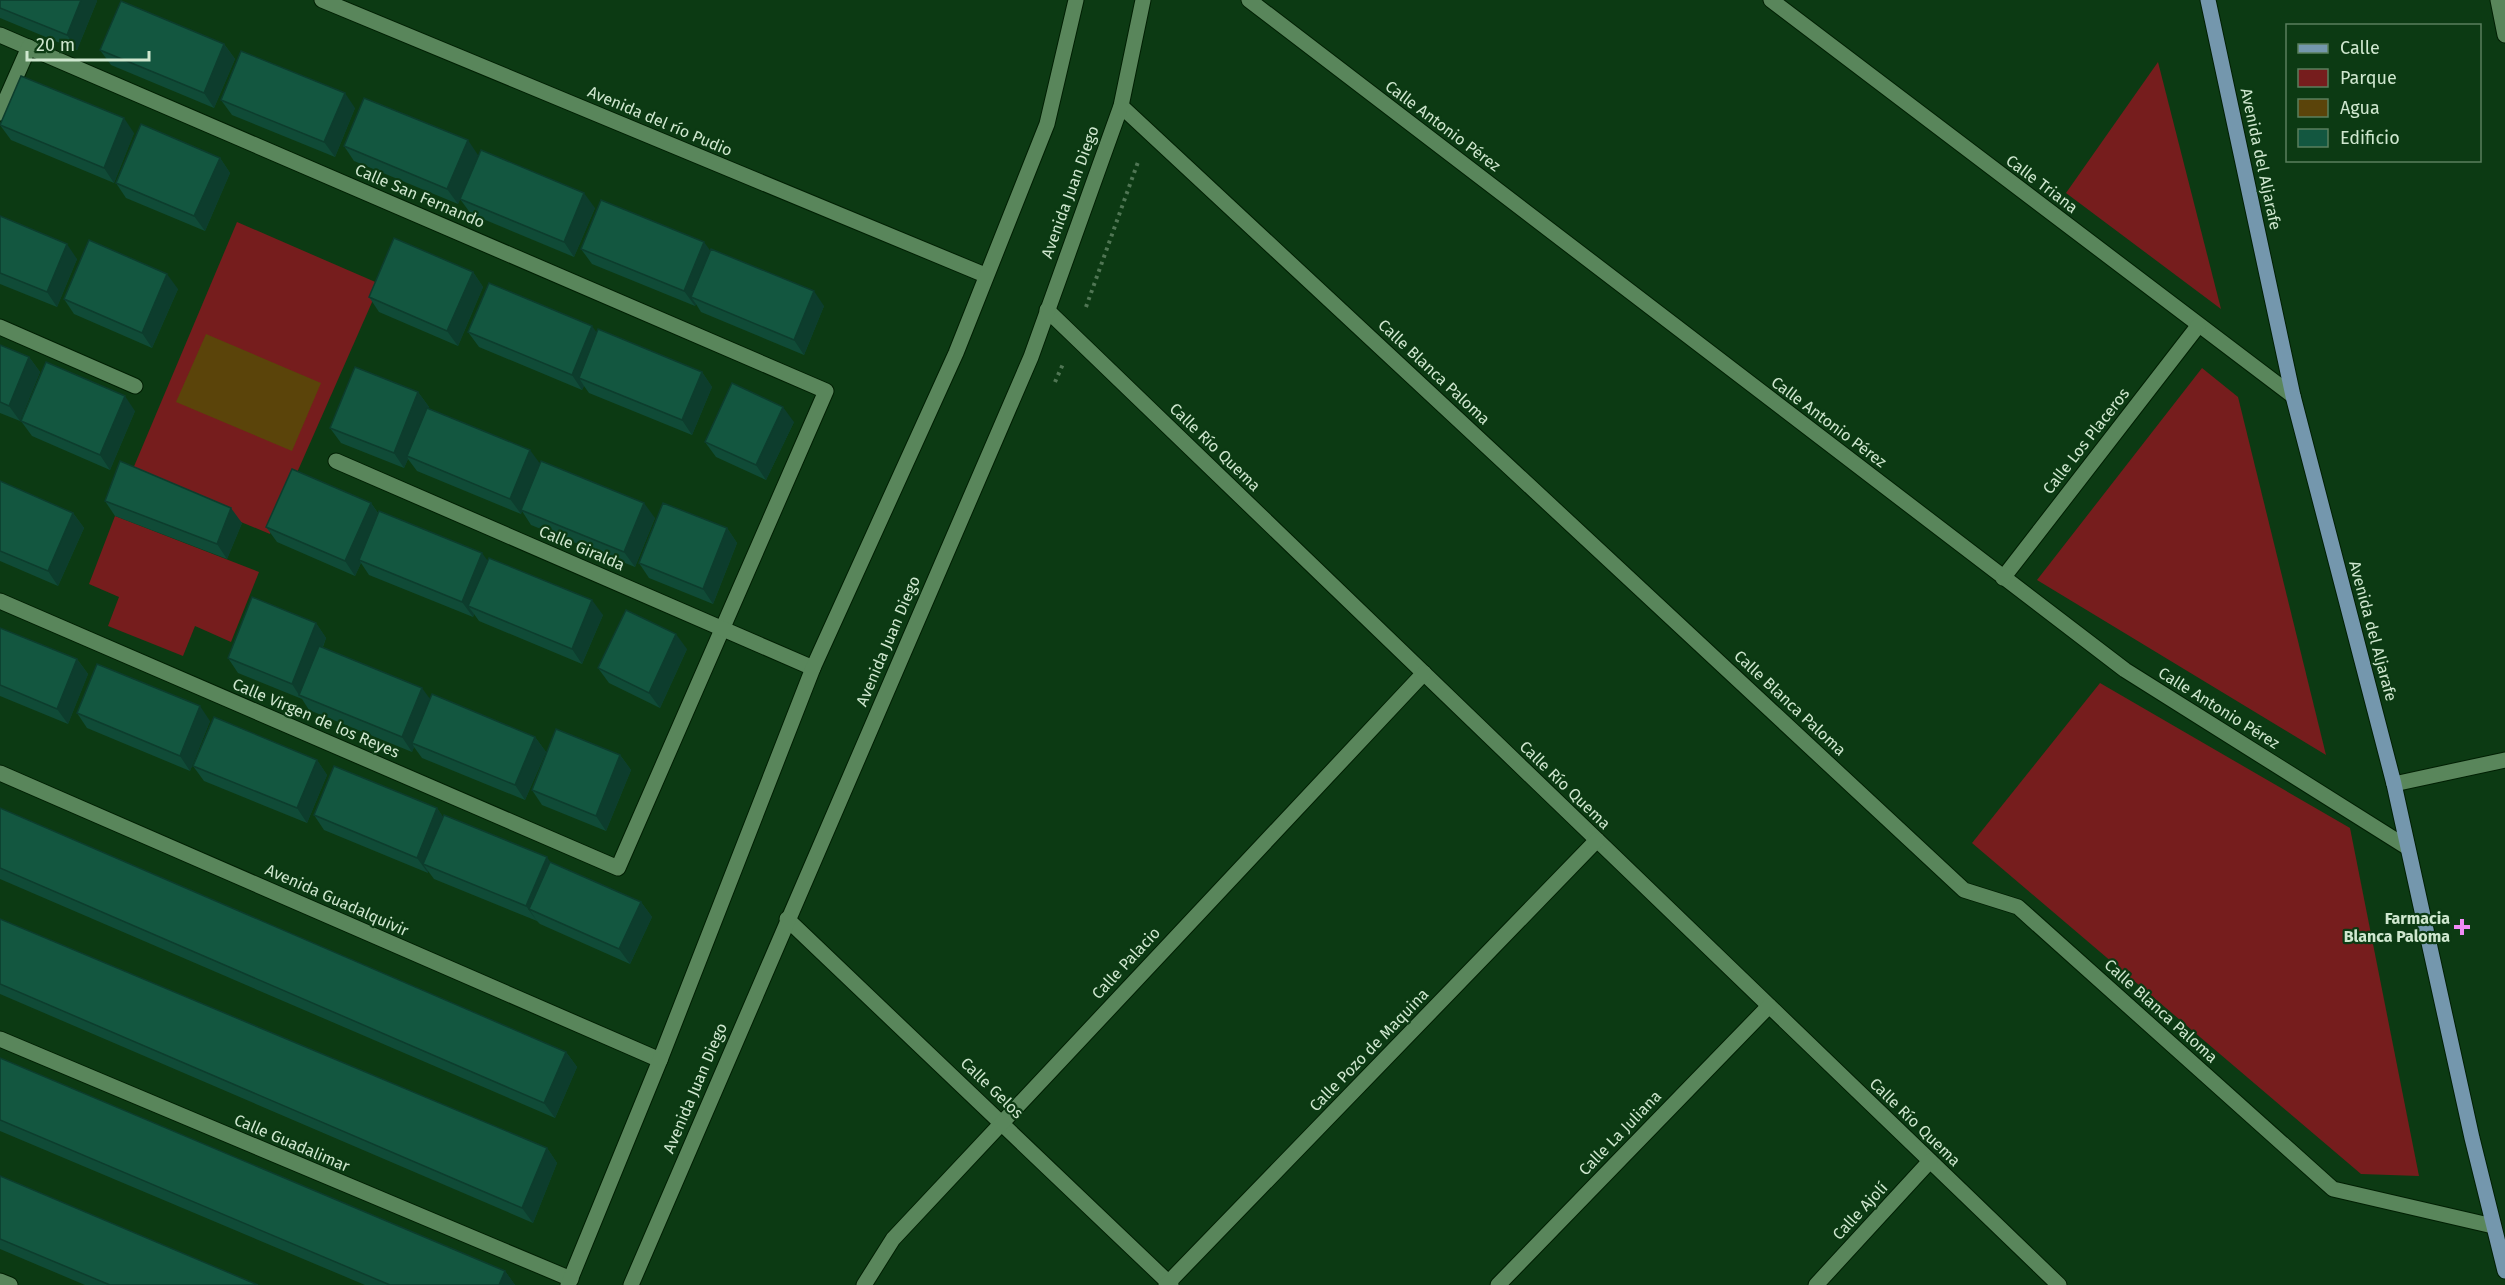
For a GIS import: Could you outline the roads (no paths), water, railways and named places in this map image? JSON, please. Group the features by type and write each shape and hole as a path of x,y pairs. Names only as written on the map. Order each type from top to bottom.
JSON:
{"main road":[{"name":"Avenida del Aljarafe","path":"2208,0 2293,396 2394,784 2405,846 2505,1271"}],"street":[{"name":"Avenida del río Pudio","path":"322,0 985,275"},
{"path":"569,1282 660,1060 813,668 956,353 985,275 1047,124 1076,0"},
{"name":"Avenida Juan Diego","path":"631,1285 1030,357 1121,106 1143,0"},
{"name":"Calle Antonio Pérez","path":"1249,0 2125,670 2405,846"},
{"name":"Calle Triana","path":"1771,0 2293,396"},
{"path":"2498,0 2505,34"},
{"name":"Calle San Fernando","path":"0,34 826,391 722,629"},
{"path":"0,113 29,47"},
{"name":"Calle Blanca Paloma","path":"1121,106 1964,890 2018,907 2332,1189 2493,1226"},
{"name":"Calle Río Quema","path":"1047,310 2059,1285"},
{"name":"Calle Los Placeros","path":"2003,578 2198,326"},
{"path":"0,327 135,386"},
{"name":"Calle Giralda","path":"336,461 813,668"},
{"name":"Calle Virgen de los Reyes","path":"0,601 618,868 722,629"},
{"name":"Calle Palacio","path":"864,1285 893,1239 1424,673"},
{"path":"2394,784 2505,760"},
{"name":"Avenida Guadalquivir","path":"0,773 660,1060"},
{"name":"Calle Pozo de Maquina","path":"1169,1284 1597,840"},
{"name":"Calle Gelos","path":"787,918 1169,1284"},
{"name":"Calle La Juliana","path":"1497,1285 1769,1006"},
{"name":"Calle Guadalimar","path":"0,1039 569,1282"},
{"name":"Calle Ajolí","path":"1816,1285 1930,1161"},
{"path":"0,1281 10,1285"}],"water":[{"path":"206,334 321,383 292,451 176,402"}],"place":[{"name":"Farmacia Blanca Paloma","path":"2462,927"}]}
